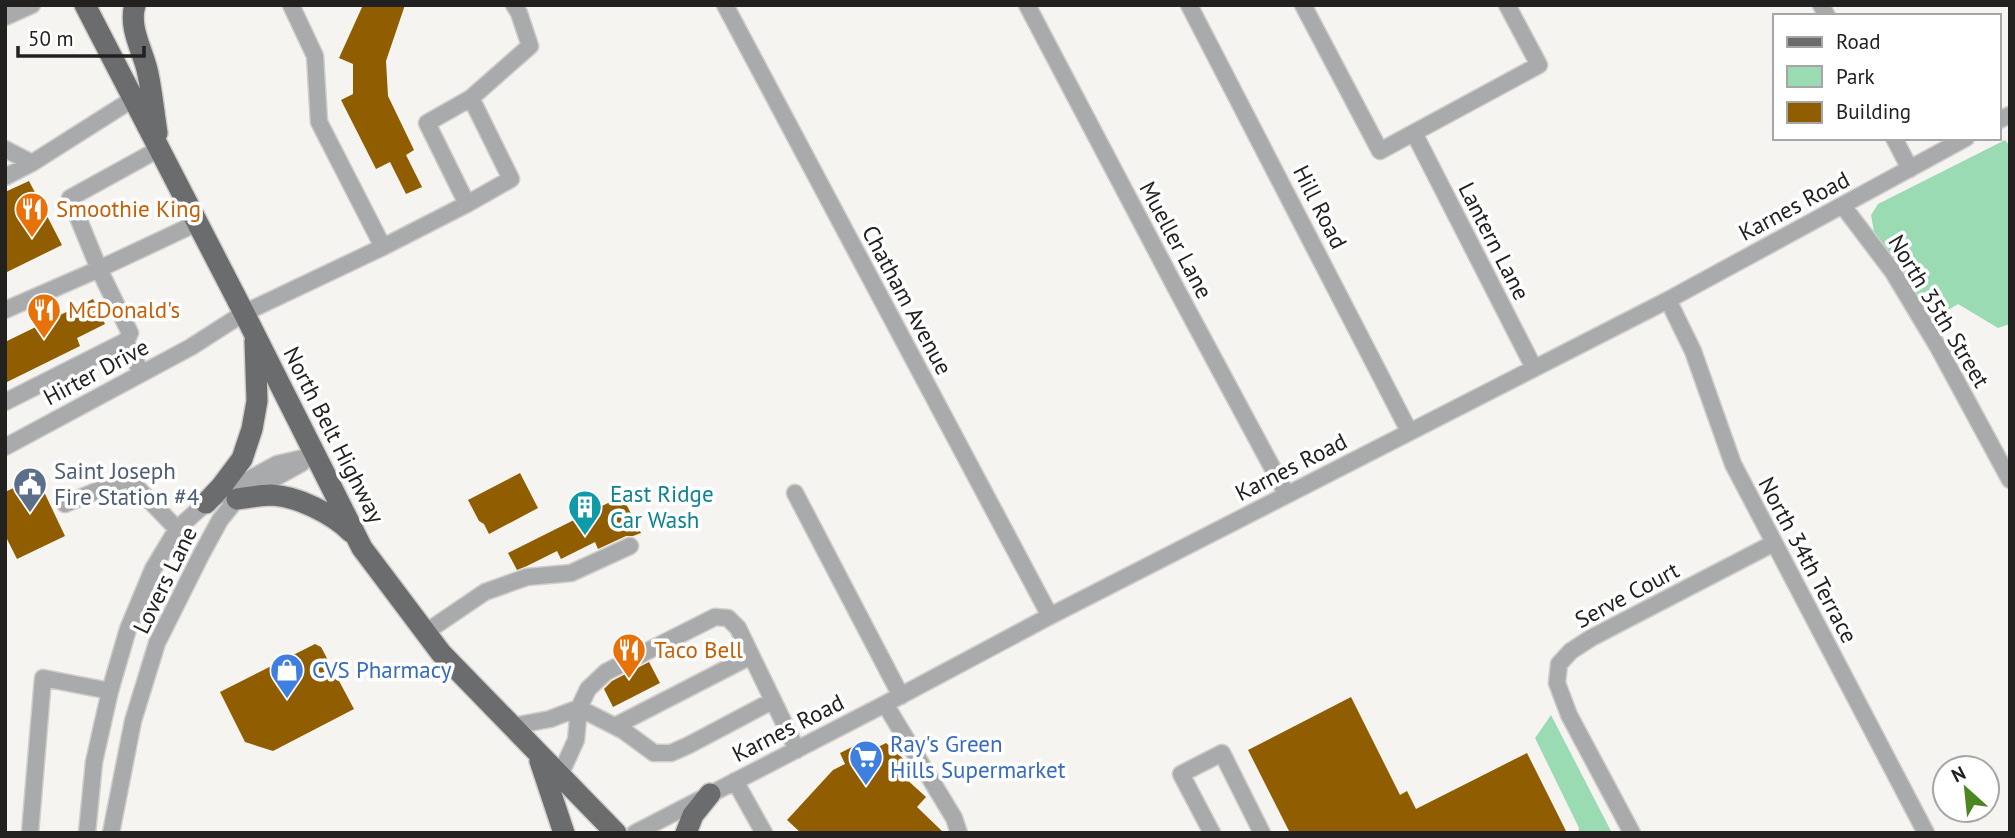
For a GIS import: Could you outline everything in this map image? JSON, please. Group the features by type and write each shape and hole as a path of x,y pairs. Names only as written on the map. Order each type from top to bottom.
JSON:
{"main road":[{"name":"North Belt Highway","path":"85,5 362,548 441,653 616,833"},
{"path":"135,5 133,12 136,37 148,72 159,149"},
{"path":"206,503 242,459 252,429 257,401 255,335"},
{"path":"237,499 272,495 292,499 318,509 343,524 356,536"},
{"path":"537,752 564,833"},
{"path":"686,833 693,814 710,794"}],"street":[{"path":"5,17 32,5"},
{"path":"290,5 315,56 319,122 383,247"},
{"path":"467,204 428,123 471,98 530,46 514,5"},
{"name":"Chatham Avenue","path":"724,5 1050,616"},
{"name":"Mueller Lane","path":"1027,5 1287,495"},
{"name":"Hill Road","path":"1189,5 1409,431"},
{"path":"1303,5 1380,151 1539,65 1507,5"},
{"name":"Hirter Drive","path":"5,447 191,347 244,313 383,247 511,179 471,98"},
{"path":"5,177 133,99"},
{"name":"Lantern Lane","path":"1414,133 1534,368"},
{"path":"1895,140 1910,169"},
{"name":"Karnes Road","path":"635,833 1050,616 1668,300 1962,140"},
{"path":"5,149 32,163"},
{"path":"5,402 126,341 130,333 99,269 70,198 159,149"},
{"name":"North 35th Street","path":"1843,206 1899,282 2010,480"},
{"path":"5,310 197,223"},
{"name":"North 34th Terrace","path":"1668,300 1693,351 1733,464 1926,833"},
{"path":"126,341 141,373"},
{"name":"Lovers Lane","path":"111,833 133,721 158,643 220,520 237,499 316,455"},
{"name":"Lovers Lane","path":"87,833 94,762 110,691 128,629 153,569 177,530 206,503 277,464 316,455"},
{"path":"65,504 128,478 177,530"},
{"path":"795,493 901,696"},
{"name":"Serve Court","path":"1632,833 1569,715 1557,683 1559,664 1571,651 1591,638 1774,543"},
{"path":"426,632 485,592 527,577 571,573 630,546"},
{"path":"560,775 576,740 579,708 588,689 606,672 715,617 728,618 738,628 796,750"},
{"path":"615,726 751,656"},
{"path":"30,833 43,678 110,691"},
{"path":"513,726 550,719 579,708 615,726 654,753 671,753 690,746 772,701"},
{"path":"885,704 954,818 959,833"},
{"path":"1212,833 1181,774 1222,753 1262,833"},
{"path":"735,781 764,833"}],"green space":[{"path":"2005,140 2010,146 2010,324 1998,328 1958,304 1929,322 1874,232 1871,215 1878,204"},
{"path":"1551,715 1612,833 1578,833 1579,828 1535,738"}],"building":[{"path":"363,5 405,5 386,61 388,96 414,150 406,155 422,187 406,194 390,162 376,169 341,100 353,94 353,64 339,58"},
{"path":"29,181 62,245 5,273 5,192"},
{"name":"McDonald's","path":"93,299 105,324 77,338 80,346 5,383 5,342"},
{"path":"520,473 538,508 489,534 468,500"},
{"name":"Saint Joseph Fire Station #4","path":"37,477 65,536 17,559 5,535 5,492"},
{"name":"East Ridge Car Wash","path":"622,496 641,533 626,536 598,549 595,542 561,559 557,551 517,570 508,553"},
{"name":"CVS Pharmacy","path":"315,644 321,647 354,709 273,751 245,742 220,692"},
{"name":"Taco Bell","path":"649,662 660,683 613,707 604,689 612,681"},
{"path":"1351,697 1400,795 1407,791 1416,809 1527,753 1567,833 1290,833 1248,750"},
{"name":"Ray's Green Hills Supermarket","path":"866,740 872,750 886,743 909,764 912,769 904,777 926,797 917,807 944,833 801,833 787,820 833,770 845,764 840,753"}],"place":[{"name":"Smoothie King","path":"32,239"},
{"name":"McDonald's","path":"44,340"},
{"name":"Saint Joseph Fire Station #4","path":"30,514"},
{"name":"East Ridge Car Wash","path":"585,537"},
{"name":"Taco Bell","path":"629,680"},
{"name":"CVS Pharmacy","path":"287,700"},
{"name":"Ray's Green Hills Supermarket","path":"866,787"}]}
